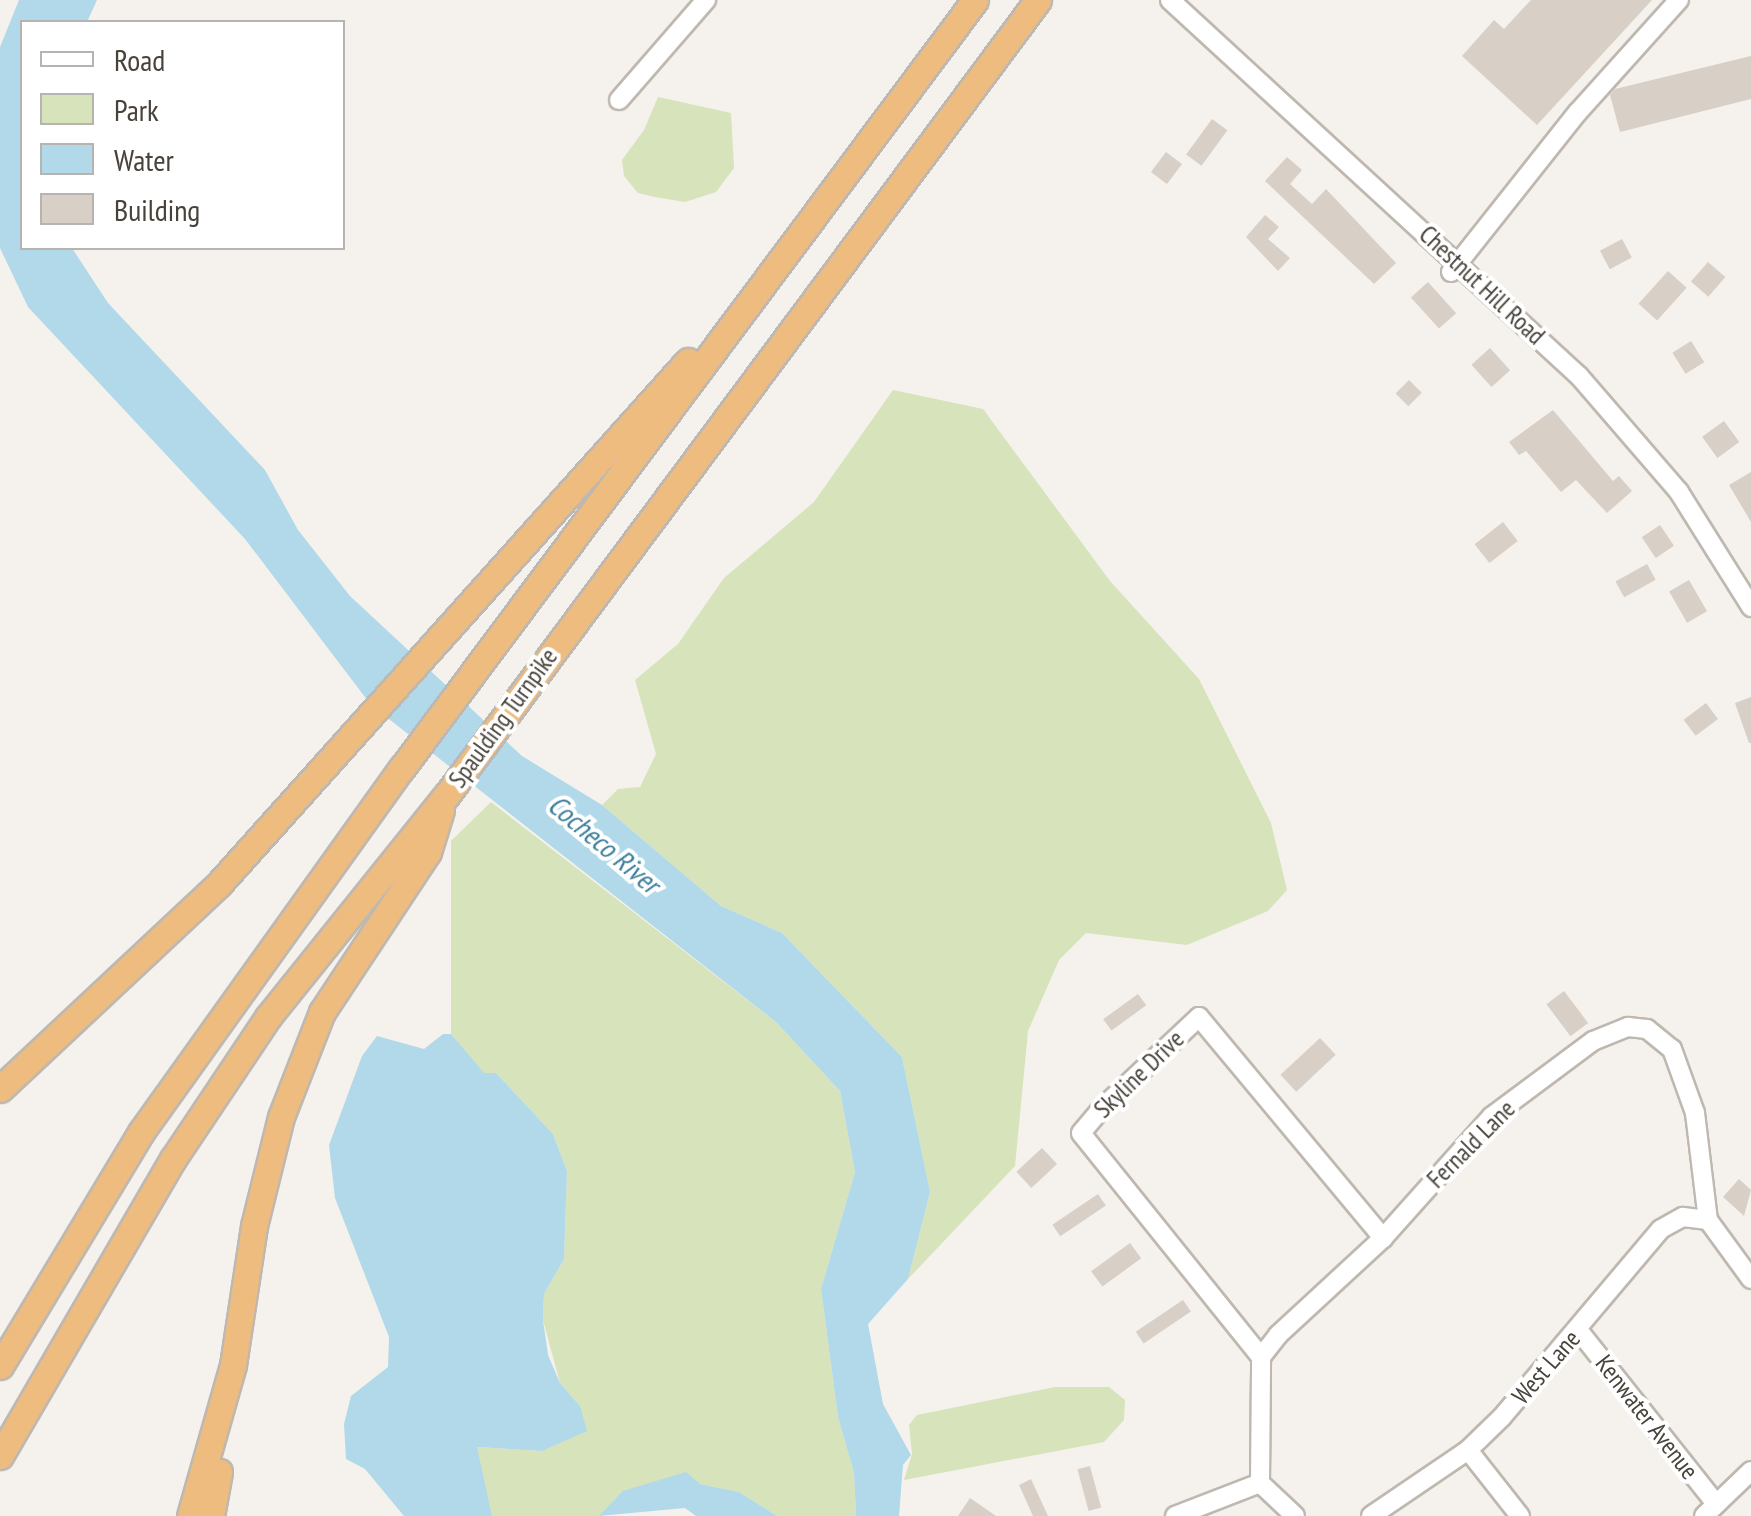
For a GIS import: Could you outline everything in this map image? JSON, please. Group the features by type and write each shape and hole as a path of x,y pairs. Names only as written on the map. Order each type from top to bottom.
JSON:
{"highway":[{"name":"Spaulding Turnpike","path":"0,1456 183,1143 268,1018 446,796 1038,0"},
{"name":"Spaulding Turnpike","path":"0,1366 141,1132 402,768 971,5"},
{"path":"0,1089 218,885 802,236"},
{"path":"211,1516 254,1226 281,1117 322,1012 428,852 446,796"},
{"path":"190,1516 228,1386"}],"street":[{"path":"619,100 705,0"},
{"name":"Chestnut Hill Road","path":"1170,0 1622,421 1700,522 1751,607"},
{"path":"1455,268 1578,112 1678,0"},
{"name":"Skyline Drive","path":"1262,1357 1081,1133 1114,1097 1199,1017 1383,1238"},
{"name":"Fernald Lane","path":"1262,1357 1383,1238 1492,1117 1593,1041 1628,1027 1662,1037 1683,1075 1703,1154 1708,1220"},
{"name":"West Lane","path":"1371,1516 1468,1450 1579,1330 1661,1229 1683,1217 1708,1220"},
{"path":"1708,1220 1751,1279"},
{"name":"Kenwater Avenue","path":"1579,1330 1710,1510"},
{"path":"1262,1357 1260,1483 1295,1516"},
{"path":"1468,1450 1520,1516"},
{"path":"1710,1510 1751,1472"},
{"path":"1174,1516 1260,1483"}],"green space":[{"path":"658,97 731,113 734,168 716,192 685,202 655,197 638,193 624,176 622,160 644,130"},
{"path":"893,390 983,409 1110,581 1199,679 1271,823 1287,890 1268,911 1187,945 1086,933 1059,960 1028,1031 1015,1166 908,1279 930,1192 902,1057 782,933 721,906 602,805 618,789 640,787 656,754 635,680 678,644 724,578 814,502"},
{"path":"491,802 777,1023 840,1091 855,1172 821,1289 838,1417 854,1473 856,1516 777,1516 739,1492 700,1484 599,1516 492,1516 476,1447 542,1451 580,1406 560,1383 543,1320 544,1294 564,1259 567,1171 553,1134 496,1073 484,1074 451,1034 451,841"},
{"path":"1055,1387 1109,1387 1125,1400 1124,1420 1104,1442 904,1480 912,1454 909,1425 917,1415"}],"water":[{"name":"Cocheco River","path":"19,0 97,0 88,20 20,20 20,250 73,250 108,303 265,470 298,530 350,596 522,756 602,805 721,906 782,933 902,1057 930,1192 908,1279 868,1324 883,1404 911,1455 903,1465 899,1516 856,1516 854,1473 838,1417 821,1289 855,1172 840,1091 777,1023 371,705 245,539 28,307 0,248 0,47"},
{"path":"443,1034 451,1034 484,1073 496,1073 553,1134 567,1171 564,1259 544,1294 543,1320 548,1355 560,1383 580,1406 587,1431 542,1451 477,1447 492,1516 404,1516 365,1469 346,1459 344,1424 351,1396 388,1367 389,1337 335,1198 329,1145 362,1056 377,1036 424,1049"},
{"path":"686,1472 700,1484 739,1492 777,1516 696,1516 685,1508 599,1516 623,1491"}],"building":[{"path":"1531,0 1652,0 1537,125 1462,56 1494,20 1504,29"},
{"path":"1751,56 1751,99 1620,132 1610,95 1615,89"},
{"path":"1212,119 1227,130 1202,166 1186,155"},
{"path":"1166,152 1182,164 1167,184 1151,172"},
{"path":"1287,157 1302,170 1290,184 1312,204 1326,189 1396,263 1374,284 1265,181"},
{"path":"1265,215 1279,227 1268,239 1290,258 1278,271 1246,237"},
{"path":"1622,239 1632,258 1610,269 1600,251"},
{"path":"1708,262 1725,277 1708,297 1691,282"},
{"path":"1668,271 1687,288 1657,320 1639,304"},
{"path":"1428,282 1456,313 1439,329 1411,297"},
{"path":"1691,341 1704,362 1686,374 1672,353"},
{"path":"1490,348 1510,370 1491,387 1471,365"},
{"path":"1409,380 1422,393 1408,406 1396,393"},
{"path":"1553,410 1613,481 1619,476 1632,491 1607,513 1576,480 1561,492 1526,451 1519,455 1509,442"},
{"path":"1724,421 1739,442 1717,458 1702,437"},
{"path":"1751,472 1751,522 1729,485"},
{"path":"1503,522 1518,541 1489,563 1475,544"},
{"path":"1660,525 1674,546 1656,558 1642,537"},
{"path":"1647,564 1656,580 1624,597 1616,581"},
{"path":"1689,580 1707,611 1687,623 1669,592"},
{"path":"1751,697 1751,743 1749,743 1735,703"},
{"path":"1706,703 1718,719 1696,736 1684,720"},
{"path":"1564,991 1588,1023 1571,1036 1546,1004"},
{"path":"1138,994 1146,1005 1111,1031 1103,1019"},
{"path":"1320,1038 1336,1055 1296,1092 1281,1075"},
{"path":"1042,1148 1057,1164 1031,1188 1016,1172"},
{"path":"1739,1179 1751,1190 1744,1216 1723,1197"},
{"path":"1098,1194 1106,1206 1060,1236 1052,1225"},
{"path":"1130,1243 1141,1258 1102,1287 1091,1271"},
{"path":"1183,1300 1191,1312 1144,1343 1136,1332"},
{"path":"1090,1466 1101,1508 1089,1511 1077,1469"},
{"path":"1031,1479 1048,1516 1033,1516 1019,1485"},
{"path":"970,1498 996,1516 958,1516"}]}
